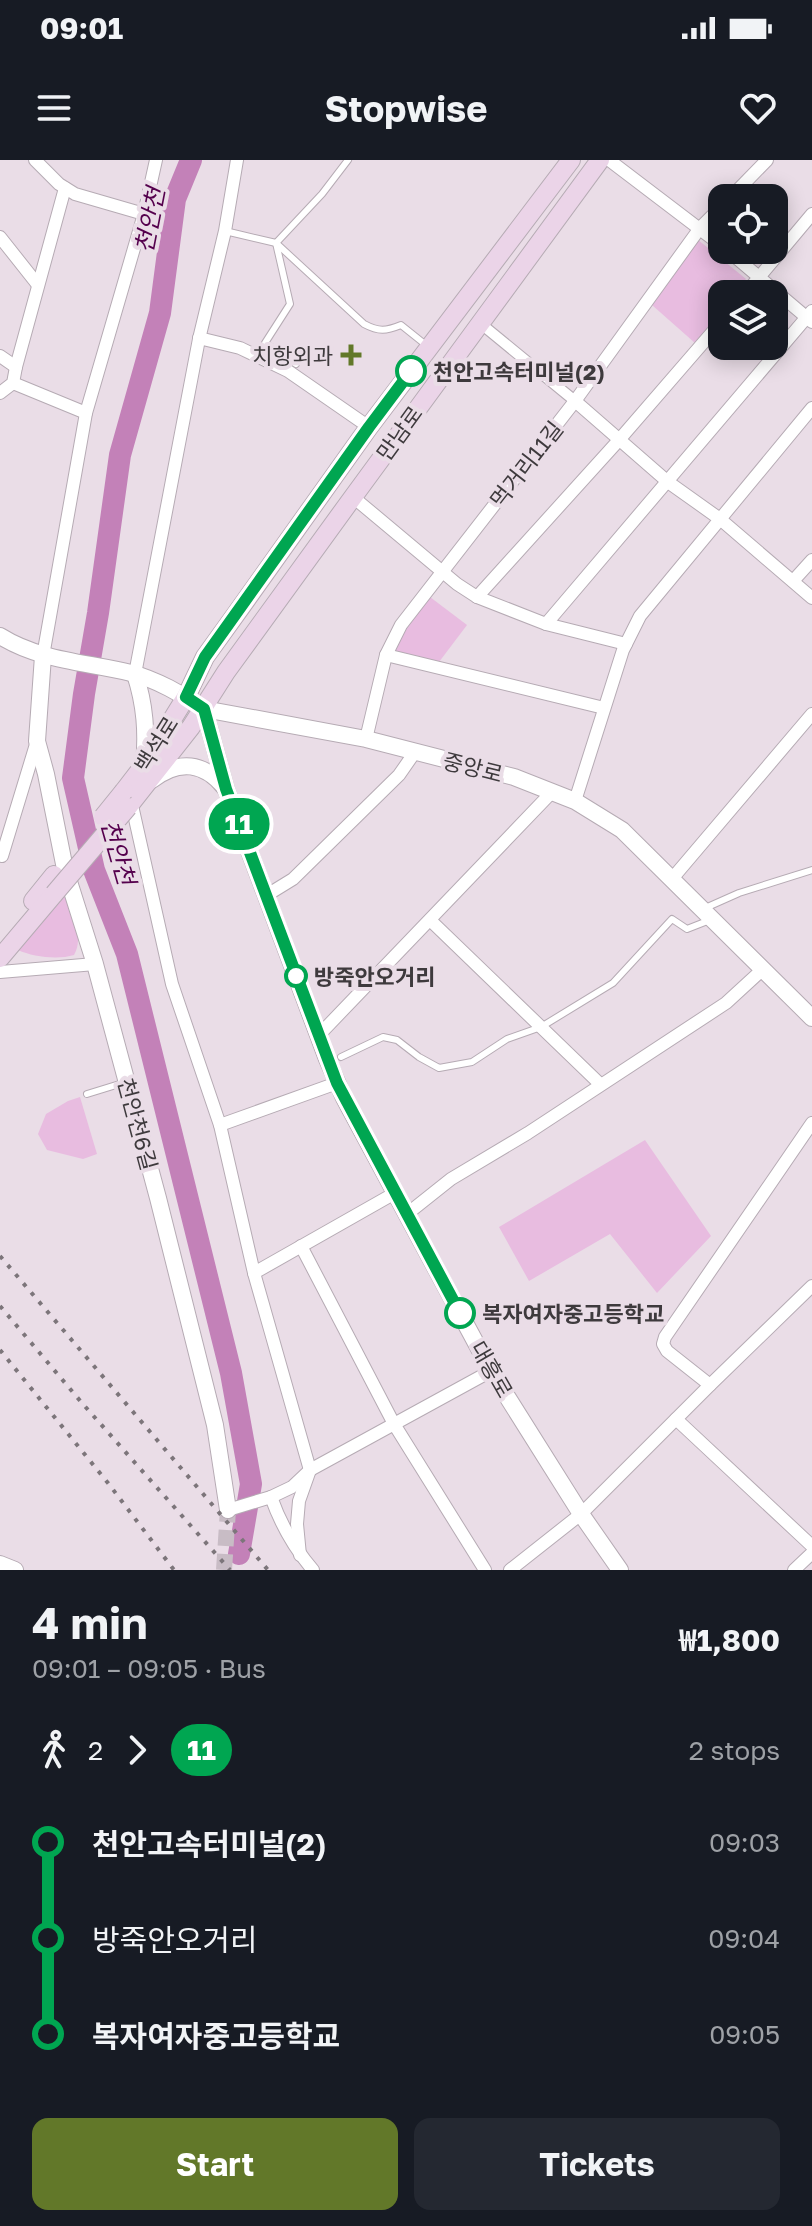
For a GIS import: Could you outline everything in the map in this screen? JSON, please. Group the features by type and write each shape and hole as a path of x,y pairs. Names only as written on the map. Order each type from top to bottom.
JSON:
{"main road":[{"name":"만남로","path":"186,697 205,657 369,427 571,160"},
{"name":"만남로","path":"204,709 226,672 600,160"},
{"path":"236,614 234,624 238,633 248,635 258,629"},
{"name":"백석로","path":"128,800 144,765 186,697"},
{"name":"백석로","path":"128,800 145,786 204,709"},
{"path":"2,959 54,884 128,800"}],"street":[{"path":"35,160 59,184 75,194 144,214"},
{"path":"50,658 86,413 144,214 156,160"},
{"path":"144,765 143,699 135,674 199,338 225,231 237,160"},
{"path":"609,160 708,235"},
{"path":"744,184 767,160"},
{"path":"0,393 13,383 65,188"},
{"path":"760,278 812,214"},
{"name":"먹거리11길","path":"366,739 386,655 401,625 575,401 708,220"},
{"path":"0,237 38,285"},
{"path":"546,624 810,317 744,264"},
{"path":"480,323 668,482 720,519 812,598"},
{"path":"477,597 708,337"},
{"name":"만남로","path":"199,338 240,348 288,371 369,427"},
{"path":"0,356 16,367"},
{"path":"13,383 86,413"},
{"path":"575,801 626,644 640,616 812,408"},
{"path":"353,497 442,572 477,597 546,624 626,644"},
{"path":"793,581 812,560"},
{"path":"0,636 15,646 50,658 135,674 186,697 204,709"},
{"path":"386,655 604,708"},
{"name":"천안천6길","path":"0,854 2,856 37,741 50,658"},
{"name":"중앙로","path":"204,709 366,739 514,777 575,801 622,830 812,1018"},
{"name":"대흥로","path":"204,709 226,789 337,1083 491,1371 620,1570"},
{"path":"671,880 812,714"},
{"name":"천안천6길","path":"37,741 65,869 95,964 158,1198 215,1425 231,1509"},
{"path":"267,895 293,879 399,775 415,752"},
{"path":"145,786 175,766 187,766 209,772 226,789"},
{"path":"318,1036 552,792"},
{"path":"128,800 172,984 220,1125 254,1273 310,1470 299,1501 297,1524 300,1555"},
{"path":"430,920 600,1084"},
{"path":"2,959 95,964"},
{"path":"407,1214 451,1179 528,1133 726,1003 762,970"},
{"path":"220,1125 337,1083"},
{"path":"710,1385 667,1351 663,1344 665,1337 812,1123"},
{"path":"254,1273 395,1193"},
{"path":"301,1246 394,1424 485,1570"},
{"path":"510,1570 581,1514 812,1286"},
{"path":"231,1509 269,1498 292,1487 310,1470 491,1371"},
{"path":"676,1419 812,1546"},
{"path":"269,1498 280,1523 313,1570"},
{"path":"794,1570 812,1553"},
{"path":"0,1564 15,1570"}],"lane":[{"path":"276,243 322,194 348,160"},
{"path":"225,231 276,243 364,324 386,331 401,325 429,347"},
{"path":"276,243 290,304 265,343 296,364"},
{"path":"341,1057 383,1037 397,1040 439,1068 472,1062 507,1039 541,1027 613,983 672,919 687,929 739,893 812,870"},
{"path":"87,1094 126,1082"}],"shaded area":[{"path":"697,239 708,248 708,264 728,264 746,279 708,280 708,327 695,343 652,305"},
{"path":"430,597 467,625 439,662 395,652 399,639"},
{"path":"65,894 78,933 74,955 46,957 18,950"},
{"path":"80,1097 97,1154 83,1159 47,1150 38,1134 46,1114"},
{"path":"645,1140 711,1236 657,1293 610,1234 529,1281 499,1227"}],"waterway":[{"name":"천안천","path":"191,160 175,199 160,313 120,455 73,778 94,870 127,954 231,1373 251,1484 239,1554"}],"tunnel":[{"path":"224,1570 228,1510"}],"railway":[{"path":"0,1256 268,1570"},
{"path":"0,1306 230,1570"},
{"path":"0,1350 174,1570"}],"bus line":[{"name":"11","path":"411,371 205,657 186,697 204,709 226,789 337,1083 460,1313"}],"place":[{"name":"치항외과","path":"351,355"},
{"name":"천안고속터미널(2)","path":"411,371"},
{"name":"방죽안오거리","path":"296,976"},
{"name":"복자여자중고등학교","path":"460,1313"}]}
